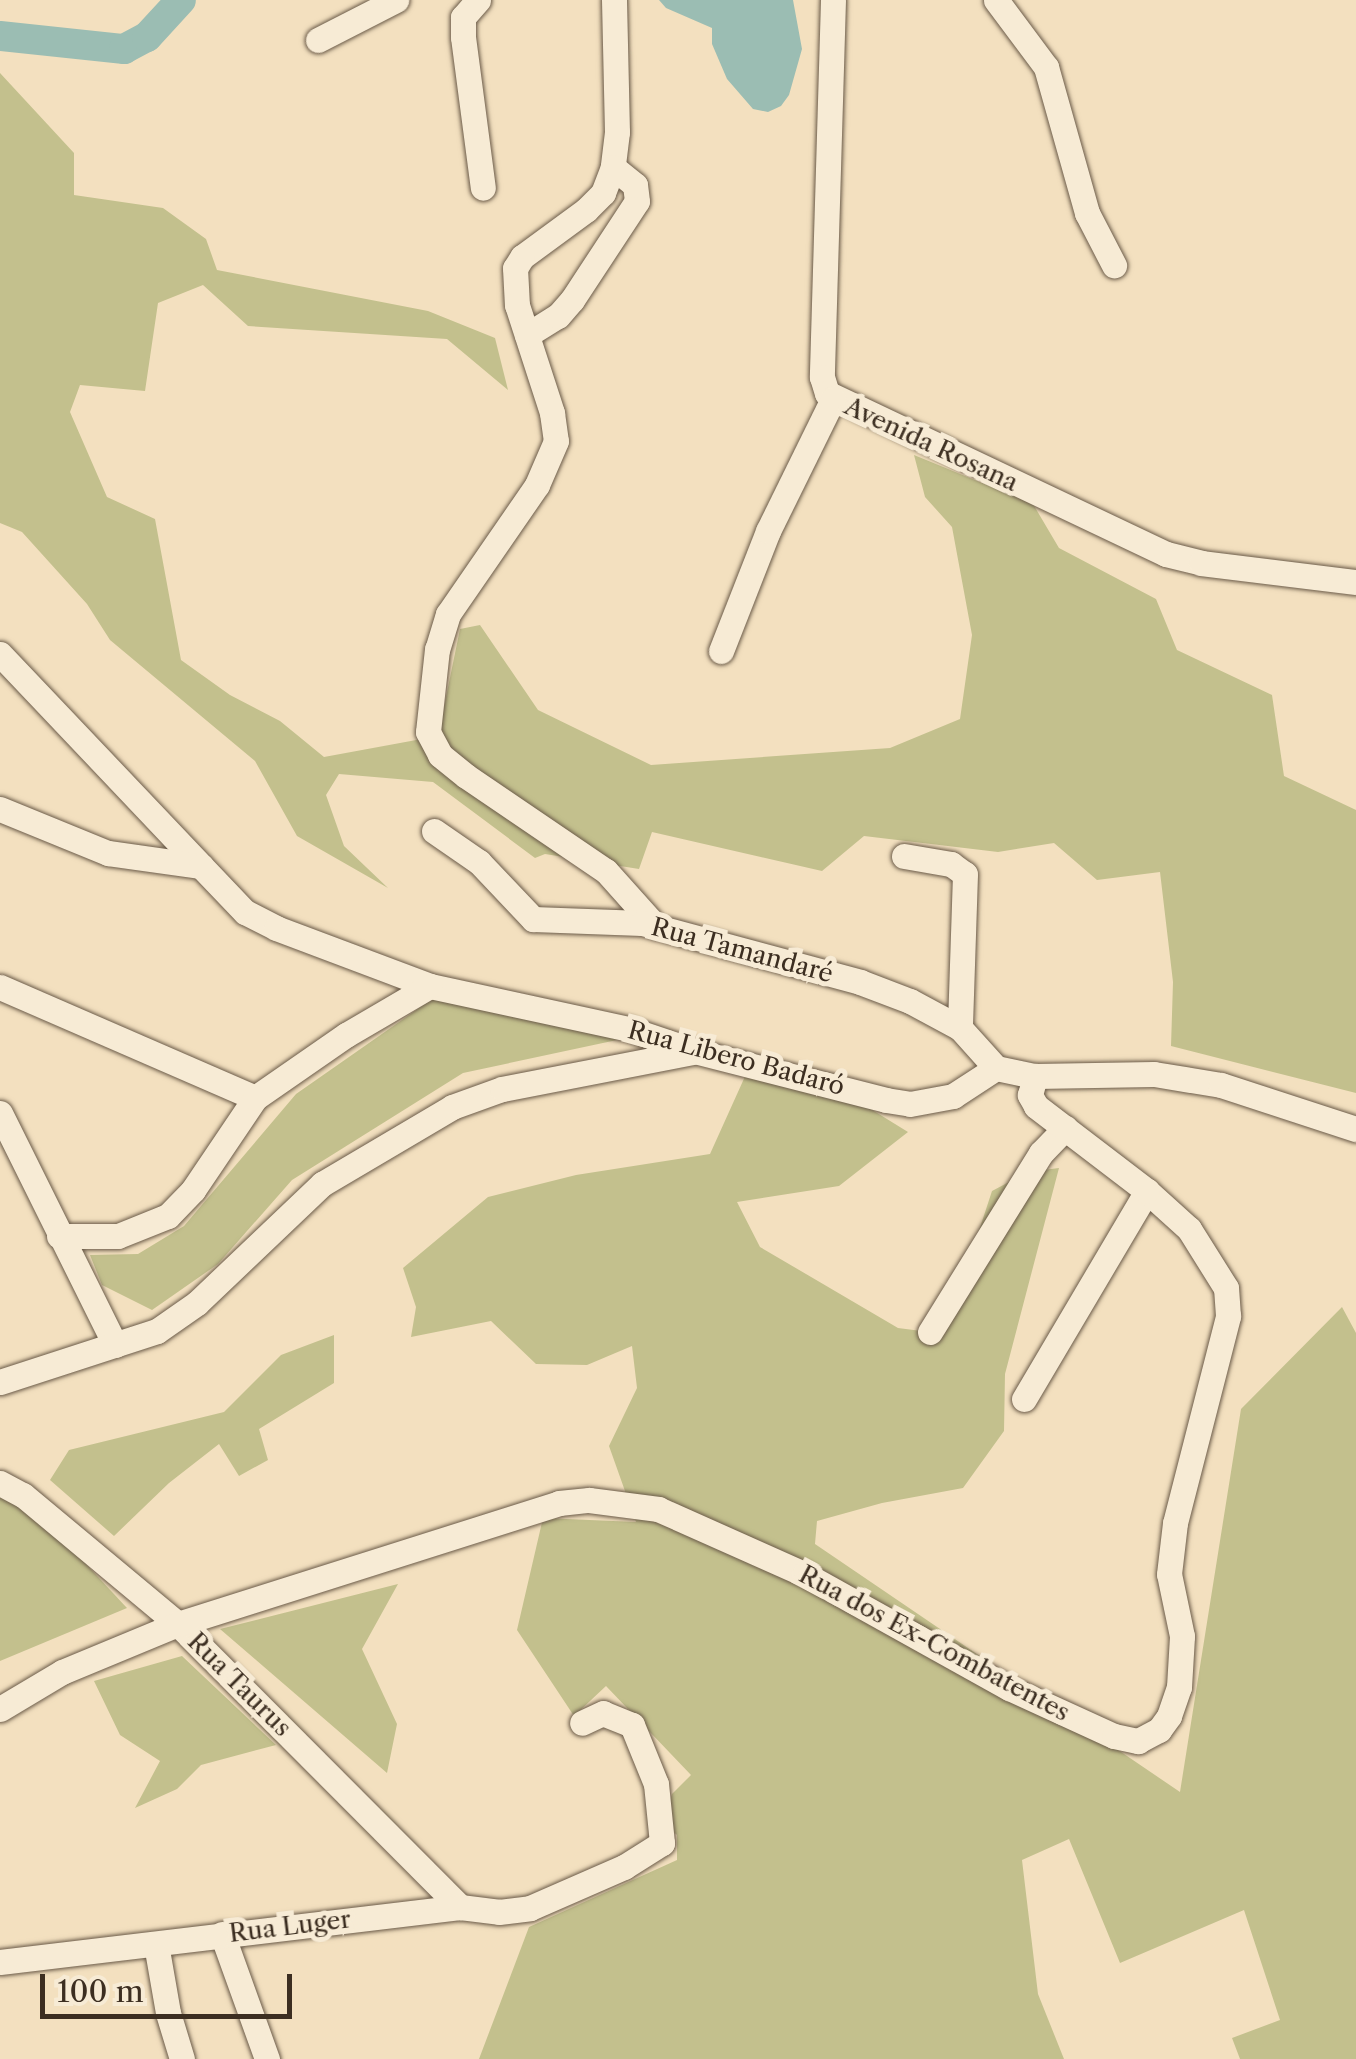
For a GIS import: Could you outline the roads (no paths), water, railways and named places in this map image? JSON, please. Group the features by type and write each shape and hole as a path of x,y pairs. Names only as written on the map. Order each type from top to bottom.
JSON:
{"street":[{"path":"318,40 396,0"},
{"path":"478,0 463,17 463,37 483,188"},
{"path":"614,0 617,132 613,168 603,193 522,257 515,268 513,284 552,414 556,441 537,485 448,614 437,649 428,732 440,754 466,776 606,871 656,927"},
{"name":"Avenida Rosana","path":"833,0 822,377 833,399 1166,554 1200,563 1356,582"},
{"path":"996,0 1046,67 1087,213 1114,265"},
{"path":"527,335 558,316 572,300 638,201 635,185 613,168"},
{"path":"721,651 768,531 833,399"},
{"name":"Rua Libero Badaró","path":"0,654 245,912 276,928 430,986 629,1029 694,1052 910,1104 953,1096 996,1068"},
{"path":"0,809 108,853 201,866"},
{"name":"Rua Tamandaré","path":"434,831 479,862 533,919 656,927 860,982 910,1000 960,1028 996,1068"},
{"path":"904,856 951,864 965,874 960,1028"},
{"path":"59,1236 118,1236 168,1216 192,1190 255,1098 346,1034 430,986"},
{"path":"0,987 255,1098"},
{"path":"0,1382 157,1331 197,1304 322,1184 452,1108 502,1089 694,1052"},
{"path":"996,1068 1035,1076 1154,1074 1220,1086 1356,1128"},
{"name":"Rua dos Ex-Combatentes","path":"0,1709 62,1672 178,1624 560,1503 616,1502 658,1509 804,1574 1009,1688 1114,1736 1138,1741 1158,1730 1170,1716 1179,1687 1182,1636 1169,1574 1175,1522 1228,1316 1226,1288 1188,1230 1148,1191 1036,1106 1030,1095 1035,1076"},
{"path":"0,1113 114,1345"},
{"path":"930,1332 1041,1153 1065,1128"},
{"path":"1024,1398 1148,1191"},
{"name":"Rua Taurus","path":"0,1483 23,1495 178,1624 460,1907"},
{"name":"Rua Luger","path":"0,1962 460,1907 499,1912 530,1908 624,1868 662,1843 656,1784 632,1726 603,1713 582,1723"},
{"path":"222,1934 267,2059"},
{"path":"156,1944 168,2013 182,2059"}],"water":[{"path":"659,0 793,0 802,49 789,95 781,106 768,112 753,109 727,79 712,44 712,28 666,8"}],"waterway":[{"path":"0,36 124,49 147,37 181,0"}]}
